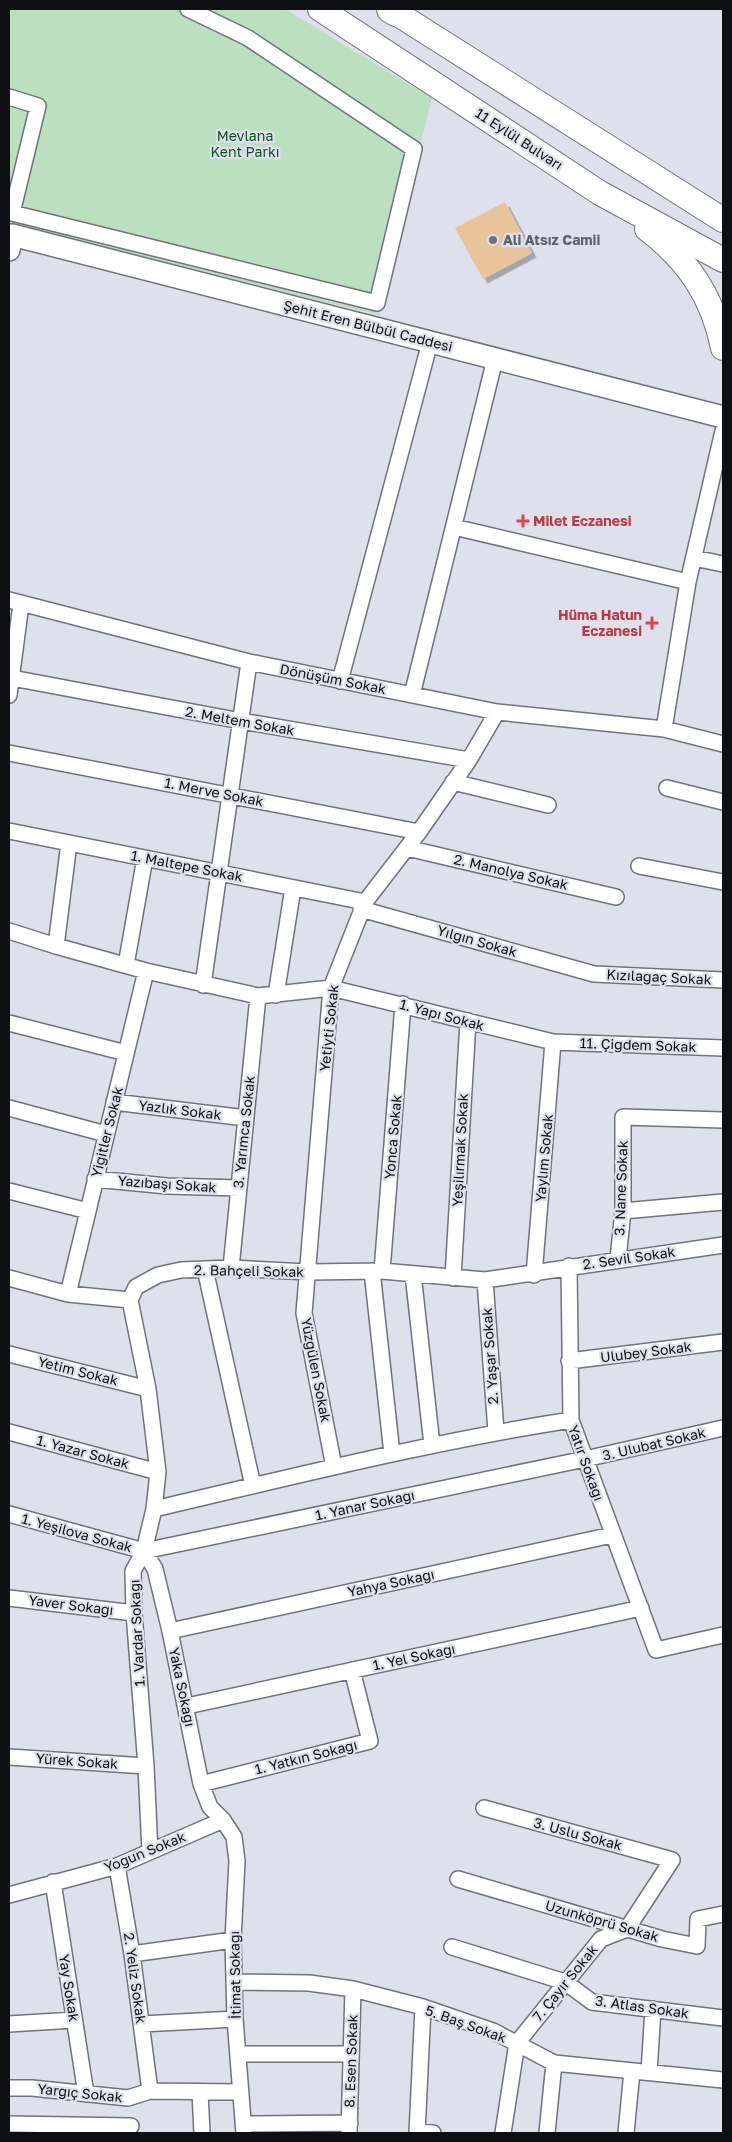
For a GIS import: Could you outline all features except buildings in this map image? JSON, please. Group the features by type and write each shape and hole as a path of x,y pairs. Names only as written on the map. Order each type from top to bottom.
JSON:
{"main road":[{"path":"392,10 723,220"},
{"name":"11 Eylül Bulvarı","path":"322,11 600,192 723,260"},
{"path":"600,192 660,239 697,279 711,308 723,348"},
{"name":"Şehit Eren Bülbül Caddesi","path":"10,242 430,342 723,417"}],"street":[{"path":"9,97 38,106 12,213 377,303 414,149 248,38 188,9"},
{"path":"340,680 430,342"},
{"path":"412,695 495,359"},
{"path":"664,729 688,582 723,431"},
{"path":"454,527 688,582"},
{"path":"694,558 723,564"},
{"path":"9,695 12,678 15,602"},
{"name":"Dönüşüm Sokak","path":"15,602 249,662 412,695 497,712 664,729 723,744"},
{"path":"203,985 249,662"},
{"name":"2. Meltem Sokak","path":"12,678 241,721 470,760"},
{"name":"Yetiyti Sokak","path":"308,1272 332,988 363,906 470,760 497,712"},
{"name":"1. Merve Sokak","path":"9,753 419,832"},
{"path":"453,782 548,805"},
{"path":"668,788 723,802"},
{"name":"1. Maltepe Sokak","path":"9,831 293,888 363,906"},
{"path":"56,946 70,843"},
{"name":"2. Manolya Sokak","path":"407,848 616,896"},
{"path":"126,965 145,858"},
{"path":"639,866 723,882"},
{"path":"276,995 293,888"},
{"name":"Yılgın Sokak","path":"363,906 594,974"},
{"name":"1. Yapı Sokak","path":"9,931 56,946 203,985 258,996 332,988 553,1042"},
{"name":"Yiğitler Sokak","path":"68,1294 146,970"},
{"name":"Kızılağaç Sokak","path":"594,974 723,980"},
{"name":"3. Yarımca Sokak","path":"230,1268 258,996"},
{"name":"Yonca Sokak","path":"392,1454 377,1271 403,1004"},
{"name":"Yeşilırmak Sokak","path":"453,1278 468,1022"},
{"path":"9,1023 126,1053"},
{"name":"11. Çiğdem Sokak","path":"553,1042 723,1048"},
{"name":"Yaylım Sokak","path":"534,1275 553,1042"},
{"name":"Yazlık Sokak","path":"114,1102 246,1118"},
{"path":"9,1108 106,1134"},
{"name":"3. Nane Sokak","path":"618,1259 623,1211 623,1117 723,1120"},
{"name":"Yazıbaşı Sokak","path":"96,1179 167,1186 239,1188"},
{"path":"9,1191 88,1211"},
{"path":"623,1211 723,1202"},
{"name":"2. Sevil Sokak","path":"534,1275 569,1266 723,1246"},
{"name":"Yatır Sokağı","path":"569,1266 571,1420 656,1650 723,1635"},
{"name":"2. Bahçeli Sokak","path":"130,1300 136,1287 158,1275 205,1269 230,1268 308,1272 377,1271 485,1280 534,1275"},
{"path":"205,1269 253,1486"},
{"name":"Yüzgülen Sokak","path":"308,1272 304,1313 334,1467"},
{"path":"413,1274 432,1445"},
{"path":"9,1278 68,1294 130,1300"},
{"name":"2. Yaşar Sokak","path":"485,1280 496,1432"},
{"name":"1. Vardar Sokağı","path":"130,1300 148,1389 158,1472 154,1509 144,1551 134,1571 134,1613 146,1766 150,1852"},
{"name":"Ulubey Sokak","path":"569,1361 723,1342"},
{"name":"Yetim Sokak","path":"9,1354 148,1389"},
{"path":"154,1509 432,1445 571,1420"},
{"name":"3. Ulubat Sokak","path":"585,1459 723,1428"},
{"name":"1. Yazar Sokak","path":"9,1432 158,1472"},
{"name":"1. Yanar Sokağı","path":"144,1551 585,1459"},
{"name":"1. Yeşilova Sokak","path":"9,1514 144,1551"},
{"name":"Yahya Sokağı","path":"170,1631 612,1535"},
{"name":"Yaka Sokağı","path":"144,1551 155,1569 187,1706 201,1784 210,1806 223,1820"},
{"name":"Yaver Sokağı","path":"9,1598 134,1613"},
{"name":"1. Yel Sokağı","path":"187,1706 641,1608"},
{"name":"1. Yatkın Sokağı","path":"201,1784 370,1742 352,1670"},
{"name":"Yürek Sokak","path":"9,1757 146,1766"},
{"name":"3. Uslu Sokak","path":"484,1808 672,1860 627,1929"},
{"name":"Yoğun Sokak","path":"9,1895 117,1866 223,1820"},
{"name":"İtimat Sokağı","path":"223,1820 234,1837 237,1861 233,1940 236,1982 235,2019 243,2128"},
{"name":"2. Yeliz Sokak","path":"117,1866 132,1954 150,2090"},
{"name":"Uzunköprü Sokak","path":"458,1879 662,1939 697,1946 698,1919 723,1914"},
{"name":"Yay Sokak","path":"53,1882 86,2094"},
{"name":"7. Çayır Sokak","path":"517,2043 601,1939 627,1929"},
{"path":"132,1954 233,1940"},
{"path":"452,1948 566,1982"},
{"name":"5. Baş Sokak","path":"236,1982 309,1983 353,1990 423,2007 492,2031 554,2063 723,2080"},
{"name":"3. Atlas Sokak","path":"566,1982 592,2002 723,2018"},
{"name":"8. Esen Sokak","path":"349,2128 353,1990"},
{"path":"423,2007 417,2133 433,2133"},
{"path":"649,2072 653,2009"},
{"path":"142,2024 235,2019"},
{"path":"9,2024 74,2020"},
{"path":"503,2133 517,2043"},
{"path":"238,2054 352,2054"},
{"path":"547,2133 554,2063"},
{"path":"626,2133 632,2071"},
{"name":"Yargıç Sokak","path":"9,2088 32,2088 128,2098 150,2090 241,2092"},
{"path":"200,2092 202,2133"},
{"path":"9,2124 130,2130 128,2098"},
{"path":"243,2128 349,2128"}],"green space":[{"name":"Mevlana Kent Parkı","path":"9,9 285,9 432,98 379,315 9,225"}],"place":[{"name":"Ali Atsız Camii","path":"493,240"},
{"name":"Milet Eczanesi","path":"523,521"},
{"name":"Hüma Hatun Eczanesi","path":"652,623"}]}
